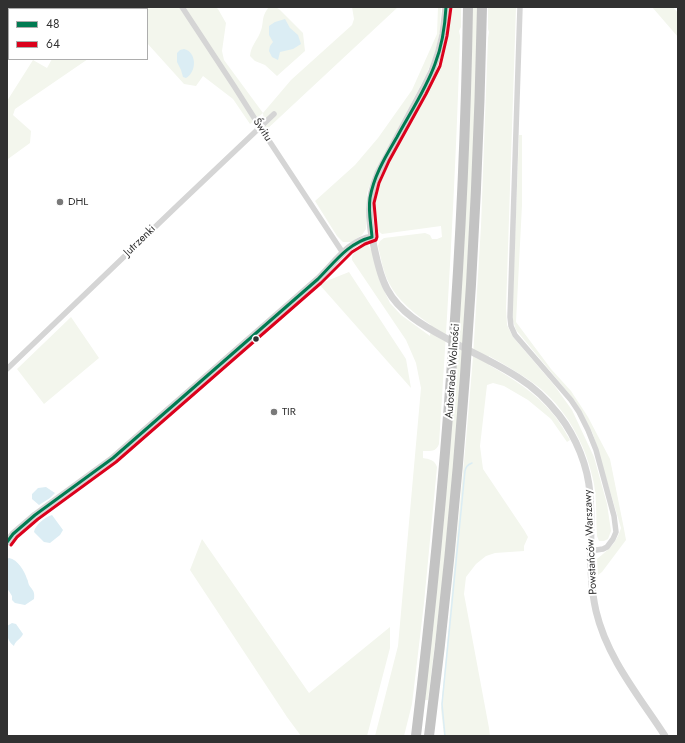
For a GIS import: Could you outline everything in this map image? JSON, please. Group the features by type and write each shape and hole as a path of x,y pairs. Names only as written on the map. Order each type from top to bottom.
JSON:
{"highway":[{"name":"Autostrada Wolności","path":"416,736 431,599 450,380 464,147 468,7"},
{"name":"Autostrada Wolności","path":"429,736 449,556 463,405 474,219 482,7"}],"street":[{"name":"Świtu","path":"182,7 343,253"},
{"name":"Powstańców Warszawy","path":"446,7 443,34 432,71 386,157 375,180 370,198 370,222 372,237 380,272 387,290 404,312 430,330 520,378 539,393 560,416 571,434 583,461 589,486 591,508 590,552 593,596 602,632 618,664 665,736"},
{"path":"520,7 511,275 511,326 515,335 579,412 596,450 614,516 616,532 614,539 607,547 590,552"},
{"name":"Jutrzenki","path":"7,369 274,114"},
{"path":"7,542 34,515 113,458 327,271 348,248 363,239 372,237"}],"shaded area":[{"path":"215,7 218,9 226,23 222,51 224,60 263,113 250,124 233,99 203,76 196,86 184,84 148,44 148,8 74,8"},
{"path":"269,7 279,9 303,33 305,51 277,76 265,65 255,61 250,56 261,29 264,14"},
{"path":"352,7 398,7 265,131 263,113 291,80 352,25 354,19"},
{"path":"438,7 441,7 440,32 434,56 426,75 373,176 367,193 366,229 362,235 351,242 343,242 337,236 315,201 355,165 378,138 412,90 437,34"},
{"path":"450,7 461,7 461,27 459,31 449,291 439,444 435,450 423,451 423,458 430,459 437,467 424,603 412,704 404,736 375,736 398,646 421,388 416,363 406,340 352,260 352,257 356,250 367,244 372,251 380,282 390,303 401,315 430,336 431,325 407,306 389,283 382,265 378,246 380,241 384,238 425,233 430,235 432,239 437,239 442,237 441,226 382,234 375,227 374,209 377,190 386,167 425,98 443,58 449,24"},
{"path":"471,7 479,7 469,271 450,521 428,700 424,700 435,594"},
{"path":"488,7 516,7 506,308 507,325 513,337 554,385 572,410 594,457 607,504 611,531 608,539 599,541 597,536 595,490 591,471 582,444 568,420 551,398 541,389 522,375 489,356 489,365 523,386 546,406 558,420 570,440 567,442 551,419 528,400 504,386 493,383 487,385 480,446 483,469 528,537 524,546 524,551 495,553 486,556 476,564 466,577 464,594 490,736 444,736 441,709 473,357 481,226 489,32"},
{"path":"652,7 673,7 678,13 678,37"},
{"path":"285,19 290,28 298,35 301,44 293,49 280,52 278,60 272,57 269,51 273,42 269,35 269,26 275,22"},
{"path":"184,49 191,54 194,62 194,67 190,75 186,78 183,77 177,62 177,53"},
{"path":"33,60 47,68 51,60 87,60 15,109 13,115 31,131 30,143 8,159 7,101"},
{"path":"519,135 522,135 522,205 516,322 551,369 571,391 588,417 610,459 626,540 602,572 598,575 597,559 612,545 621,528 593,434 575,401 516,330 512,318"},
{"path":"349,272 406,359 411,388 319,284"},
{"path":"71,317 99,358 44,404 17,369"},
{"path":"46,487 55,493 39,505 32,499 32,494 38,488"},
{"path":"52,515 63,530 60,535 50,543 44,542 34,532 36,527 41,522"},
{"path":"202,539 309,693 390,627 390,648 367,736 301,736 190,570"},
{"path":"9,558 20,566 33,590 34,599 25,605 15,603 12,600 12,596 7,588 7,559"},
{"path":"12,623 16,624 23,634 14,646 8,638 7,632 7,626"}],"waterway":[{"path":"445,736 442,704 465,471 467,466 472,463"}],"transit line":[{"name":"48","path":"372,237 369,203 374,181 427,83 441,43 446,7"},
{"name":"64","path":"11,545 17,537 38,519 116,462 321,283 352,252 365,244 376,240 374,203 379,183 389,161 440,66 447,36 451,7"},
{"name":"48","path":"7,542 13,534 35,515 113,458 318,279 349,248 372,237"}],"place":[{"name":"DHL","path":"60,202"},
{"name":"TIR","path":"274,412"}]}
